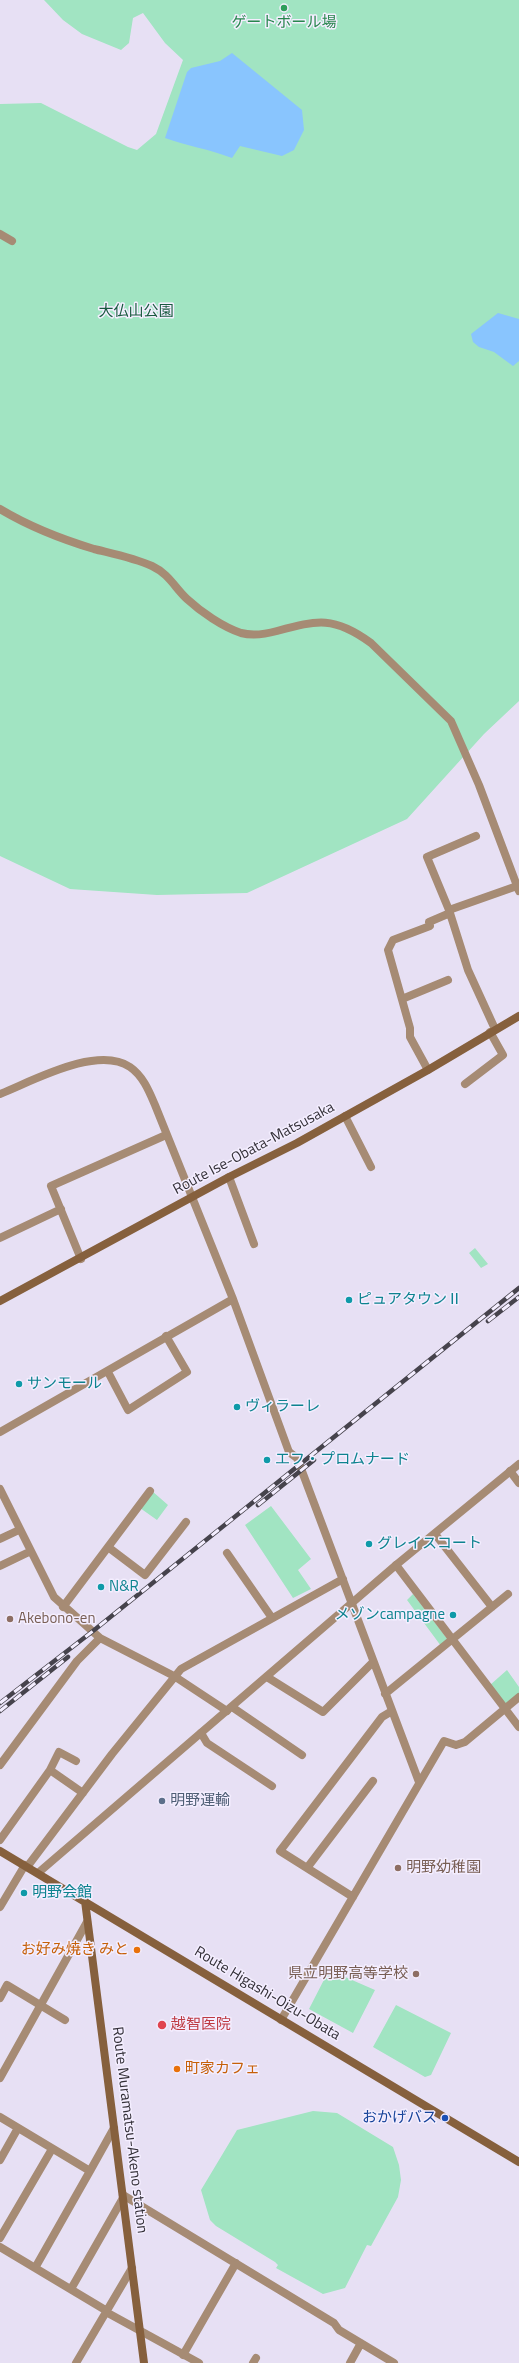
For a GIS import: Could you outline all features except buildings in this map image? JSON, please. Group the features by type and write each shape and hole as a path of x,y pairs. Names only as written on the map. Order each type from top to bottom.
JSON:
{"main road":[{"name":"Route Ise-Obata-Matsusaka","path":"0,1302 229,1177 258,1164 428,1070 493,1030 519,1016"},
{"name":"Route Higashi-Oizu-Obata","path":"0,1851 519,2162"},
{"name":"Route Muramatsu-Akeno station","path":"85,1901 144,2363"}],"street":[{"path":"0,234 12,242"},
{"path":"0,508 26,523 61,539 152,566 172,580 187,599 219,622 242,633 269,633 318,621 341,625 364,638 451,721 479,785 518,888 450,912 428,922 430,926 393,940 388,950 410,1028 410,1037 428,1070"},
{"path":"465,1084 502,1055 468,970 450,912 427,857 476,836"},
{"path":"402,999 448,980"},
{"path":"0,1094 86,1061 113,1060 130,1068 142,1079 155,1105 166,1136 232,1299 289,1452 297,1458 419,1782"},
{"path":"345,1116 371,1167"},
{"path":"81,1259 51,1186 166,1136"},
{"path":"229,1177 254,1244"},
{"path":"0,1238 61,1209"},
{"path":"0,1432 108,1372 166,1336 232,1299"},
{"path":"108,1372 128,1410 187,1372 166,1336"},
{"path":"38,1873 396,1565 519,1464"},
{"path":"510,1471 519,1483"},
{"path":"0,1489 29,1552 54,1598 63,1607 100,1638 174,1676 302,1755"},
{"path":"63,1607 150,1491"},
{"path":"108,1547 145,1575 186,1522"},
{"path":"0,1538 19,1530"},
{"path":"435,1534 492,1607"},
{"path":"0,1566 29,1552"},
{"path":"227,1552 272,1618"},
{"path":"396,1565 519,1727"},
{"path":"0,1907 26,1866 181,1669 343,1579"},
{"path":"385,1694 508,1594"},
{"path":"0,1765 77,1661 100,1638"},
{"path":"267,1677 323,1712 373,1662"},
{"path":"281,2020 444,1740 456,1745 465,1742 519,1697"},
{"path":"353,1897 280,1851 382,1717 392,1711"},
{"path":"201,1733 207,1743 272,1786"},
{"path":"0,1840 50,1770 59,1752 76,1762"},
{"path":"50,1770 83,1793"},
{"path":"307,1868 373,1781"},
{"path":"0,2078 88,1922"},
{"path":"0,1998 7,1985 64,2020"},
{"path":"0,2117 90,2171"},
{"path":"0,2160 18,2128"},
{"path":"35,2268 114,2128"},
{"path":"0,2238 52,2149"},
{"path":"71,2289 123,2196 334,2323 339,2330 394,2363"},
{"path":"0,2247 140,2332 199,2363"},
{"path":"183,2355 236,2263"},
{"path":"76,2363 132,2268"},
{"path":"350,2363 361,2343"}],"green space":[{"name":"大仏山公園","path":"44,0 519,0 519,701 484,734 407,819 247,893 157,895 70,889 0,856 0,104 41,103 128,147 137,150 156,134 183,60 165,43 143,13 133,18 129,43 121,50 82,34 63,20"},
{"path":"475,1248 488,1264 481,1268 469,1253"},
{"path":"152,1491 168,1505 157,1520 140,1508"},
{"path":"271,1506 311,1559 298,1570 311,1589 293,1598 245,1525"},
{"path":"413,1594 448,1640 441,1646 407,1600"},
{"path":"507,1670 519,1687 519,1694 506,1705 490,1685"},
{"path":"329,1970 375,1990 353,2033 309,2009"},
{"path":"396,2005 451,2033 431,2075 425,2077 373,2047"},
{"path":"313,2111 337,2113 393,2147 399,2165 401,2180 398,2197 371,2246 367,2245 345,2288 323,2294 276,2268 278,2265 275,2262 216,2226 210,2220 201,2190 237,2130"}],"water":[{"path":"232,53 302,110 304,130 294,150 282,156 240,146 232,158 165,138 187,72 191,68 220,61"},
{"path":"498,313 519,319 519,361 513,366 494,352 479,347 473,342 471,334"}],"railway":[{"path":"0,1703 93,1631 519,1288"},
{"path":"488,1321 519,1297"},
{"path":"258,1505 314,1460"},
{"path":"0,1711 68,1657"}],"place":[{"name":"ゲートボール場","path":"284,8"},
{"name":"ピュアタウンⅡ","path":"349,1300"},
{"name":"サンモール","path":"19,1384"},
{"name":"ヴィラーレ","path":"237,1407"},
{"name":"エフ・プロムナード","path":"267,1460"},
{"name":"グレイスコート","path":"369,1544"},
{"name":"N&R","path":"101,1587"},
{"name":"メゾンcampagne","path":"453,1615"},
{"name":"Akebono-en","path":"10,1619"},
{"name":"明野運輸","path":"162,1801"},
{"name":"明野幼稚園","path":"398,1868"},
{"name":"明野会館","path":"24,1893"},
{"name":"お好み焼き みと","path":"137,1950"},
{"name":"県立明野高等学校","path":"416,1974"},
{"name":"越智医院","path":"162,2025"},
{"name":"町家カフェ","path":"177,2069"},
{"name":"おかげバス","path":"445,2118"}]}
